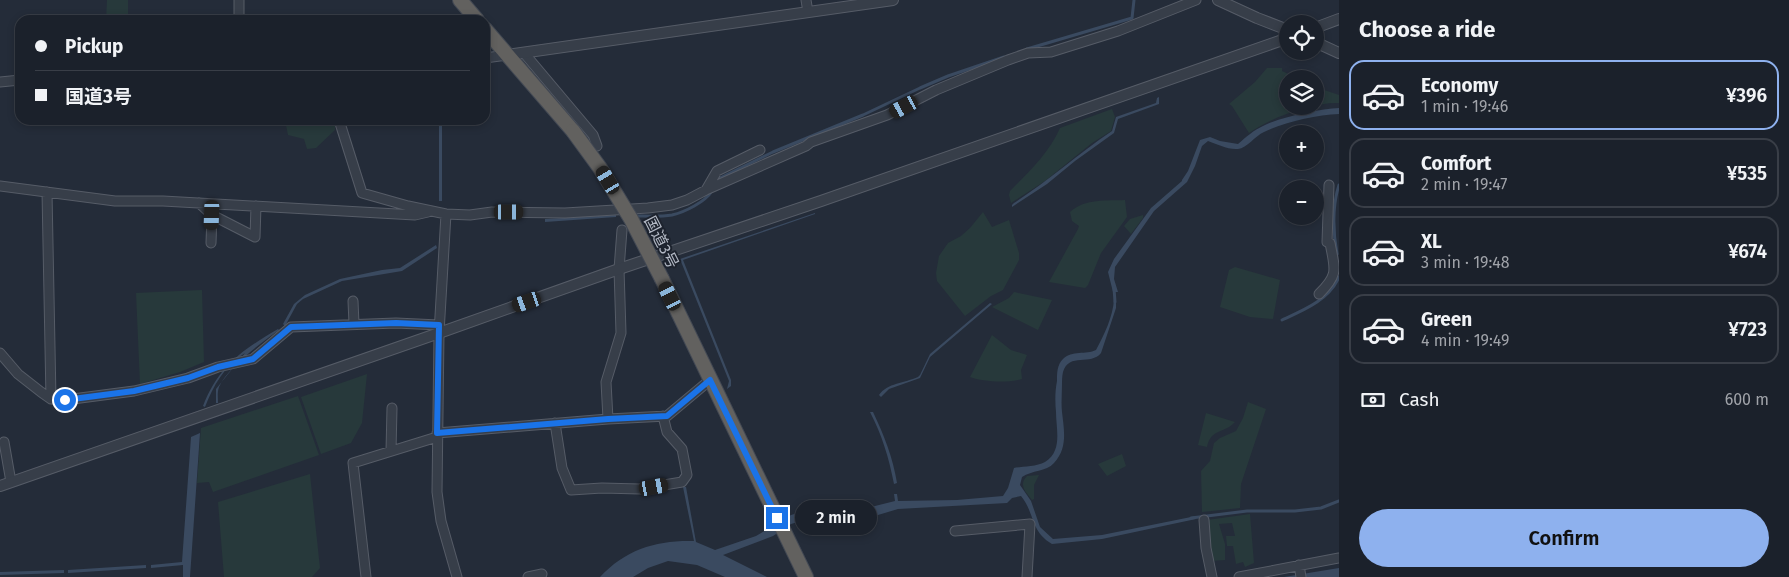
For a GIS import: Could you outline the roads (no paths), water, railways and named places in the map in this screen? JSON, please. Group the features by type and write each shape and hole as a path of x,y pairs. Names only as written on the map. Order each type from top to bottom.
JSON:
{"highway":[{"path":"460,0 473,15"},
{"name":"国道3号","path":"490,35 573,131 600,168 632,219 806,577"}],"street":[{"path":"239,0 239,15"},
{"path":"806,0 808,12"},
{"path":"490,57 893,0"},
{"path":"341,125 362,192 408,206 446,214 470,215 492,212 565,213 628,210 672,205 806,146 811,142 887,116 936,90 1008,60 1028,53 1051,52 1118,31 1196,0"},
{"path":"1218,0 1279,27"},
{"path":"1324,25 1339,19"},
{"path":"0,486 439,329 821,201 1279,41"},
{"path":"1324,46 1339,53"},
{"path":"524,53 593,135 597,146"},
{"path":"0,82 15,80"},
{"path":"706,190 717,171 760,150"},
{"path":"1319,294 1329,286 1337,270 1330,243 1327,242 1329,185"},
{"path":"0,186 115,201 163,201 415,215 432,211"},
{"path":"47,192 51,399"},
{"path":"199,203 212,215 255,237 256,206"},
{"path":"446,214 439,329 437,492 442,522 457,577"},
{"path":"211,243 212,215"},
{"path":"608,419 606,382 621,333 619,269 622,230"},
{"path":"354,301 354,324"},
{"path":"0,353 18,374 51,399 65,400 134,391 167,384 218,367 253,359 291,327 421,323 439,329"},
{"path":"366,577 353,462 437,435 555,423 667,416 710,380"},
{"path":"391,451 392,408"},
{"path":"555,423 562,468 571,490 602,488 640,489 682,482 686,475 682,449 667,432 663,416"},
{"path":"4,442 11,482"},
{"path":"1204,520 1206,548 1212,577"},
{"path":"956,530 966,526 1030,524 1027,577"},
{"path":"1239,577 1339,558"},
{"path":"1300,566 1301,577"},
{"path":"528,577 542,574"}],"water":[{"path":"1159,97 1159,104 1118,119 1114,133 1047,184 1012,207 1014,203 1112,131 1116,117 1156,103"},
{"path":"1339,108 1339,114 1279,125 1238,149 1226,148 1208,141 1202,146 1187,182 1154,211 1115,267 1114,279 1118,292 1113,292 1108,272 1114,259 1151,208 1182,181 1200,140 1210,137 1238,144 1253,132 1270,123 1296,115 1324,115 1324,110"},
{"path":"439,125 442,125 442,201 439,201"},
{"path":"815,213 683,260 731,380 731,386 727,389 729,381 680,259"},
{"path":"616,215 616,217 545,222 545,219"},
{"path":"436,245 437,248 402,271 342,281 303,299 297,304 285,326 283,324 294,304 305,295 340,279 400,268"},
{"path":"1114,299 1116,300 1116,308 1101,353 1092,359 1070,362 1063,372 1064,439 1058,457 1051,466 1022,477 1020,485 1031,501 1040,527 1053,539 1102,535 1196,516 1196,519 1102,539 1052,544 1036,528 1029,509 1021,496 1012,498 1007,503 898,509 850,522 838,522 820,518 808,519 791,524 773,536 723,555 767,577 725,577 697,565 668,561 648,568 633,577 600,577 620,559 643,548 667,542 694,541 683,487 686,487 696,542 715,550 756,536 791,515 822,508 859,510 895,501 894,494 897,494 898,501 957,500 1003,496 1008,488 1014,468 1041,464 1051,457 1054,452 1057,439 1055,397 1058,366 1063,359 1071,354 1096,350 1110,319"},
{"path":"990,303 992,304 930,357 920,378 889,389 881,397 879,395 891,386 918,377 930,354"},
{"path":"279,330 254,348 233,368 245,353 226,370 212,391 205,407 203,406 216,380 242,352"},
{"path":"223,381 218,389 218,403 216,403 216,389"},
{"path":"870,412 873,412 884,438 897,483 894,484 885,447"},
{"path":"200,433 190,577 183,577 183,565 151,568 151,565 182,562 191,437"},
{"path":"146,565 146,568 68,573 68,570"},
{"path":"1339,568 1339,577 1284,577"},
{"path":"64,570 64,573 0,575 0,572"}],"waterway":[{"path":"1027,49 1132,18 1134,0"},
{"path":"716,183 718,179 773,152 863,115 948,76 1004,57"},
{"path":"1337,254 1334,220 1335,202 1339,185"},
{"path":"633,216 677,214 700,203 712,191"},
{"path":"1282,320 1307,308 1322,298 1335,285 1339,277"},
{"path":"1114,288 1115,302"},
{"path":"1191,518 1247,511 1295,511 1321,508 1339,501"}]}
